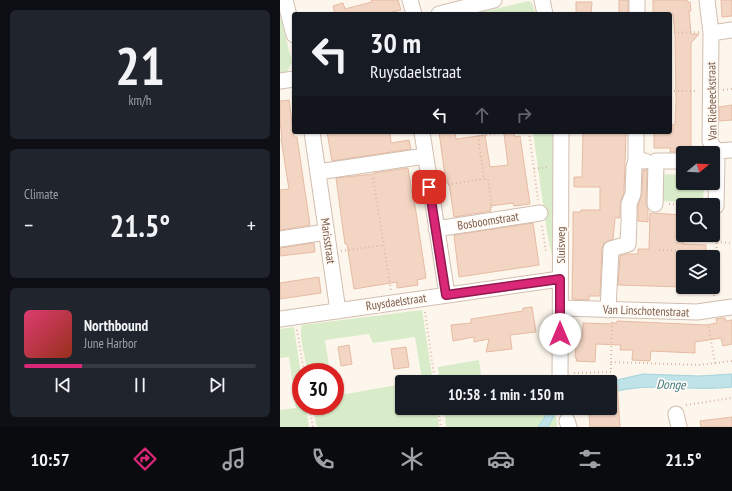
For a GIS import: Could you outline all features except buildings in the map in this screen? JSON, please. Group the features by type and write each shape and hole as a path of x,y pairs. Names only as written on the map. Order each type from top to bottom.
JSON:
{"street":[{"path":"285,0 292,27"},
{"path":"410,0 413,12"},
{"path":"447,12 494,0"},
{"path":"542,0 545,12"},
{"path":"637,0 637,12"},
{"name":"Van Riebeeckstraat","path":"707,0 711,33 710,141 712,146"},
{"path":"711,33 732,30"},
{"path":"280,81 292,78"},
{"name":"Marisstraat","path":"312,134 338,311"},
{"path":"422,134 446,295"},
{"name":"Sluisweg","path":"560,375 561,134"},
{"path":"610,310 611,249 628,244 629,204 634,194 636,134"},
{"name":"Van Riebeeckstraat","path":"720,153 732,150"},
{"path":"318,172 425,156"},
{"path":"636,160 676,161"},
{"path":"655,204 656,161"},
{"name":"Bosboomstraat","path":"436,229 540,214"},
{"path":"280,239 326,232"},
{"name":"Ruysdaelstraat","path":"280,319 560,279"},
{"name":"Van Linschotenstraat","path":"560,308 610,310 712,310 732,307"}],"path":[{"path":"672,33 711,33"},
{"path":"484,179 478,136 494,134"},
{"path":"371,164 392,303"},
{"path":"429,187 488,179 494,220"},
{"path":"655,204 676,204"},
{"path":"716,250 717,242 732,243"},
{"path":"329,253 384,245"},
{"path":"659,250 676,251"},
{"path":"714,294 712,310 715,363"},
{"path":"424,298 434,375"},
{"path":"586,375 611,372 610,310"},
{"path":"295,317 303,363"},
{"path":"611,362 700,365 732,360"},
{"path":"678,421 677,406 732,398"},
{"path":"310,415 312,427"},
{"path":"439,415 441,427"}],"green space":[{"path":"529,1 532,3 535,12 482,12"},
{"path":"280,15 292,62 287,72 280,73"},
{"path":"533,134 554,134 552,256 547,232"},
{"path":"662,174 676,175 676,190 704,190 703,198 676,198 676,202 661,201"},
{"path":"422,310 432,375 421,375 415,337 373,343 369,334 325,340 329,363 306,363 301,334 302,325"},
{"path":"294,327 299,363 292,363 292,379 289,357 280,358 280,329"},
{"path":"479,360 481,375 439,375 438,367"},
{"path":"395,385 395,415 438,415 439,427 318,427 316,425 314,415 344,415 344,394"},
{"path":"292,408 292,415 307,415 309,427 280,427 280,410"},
{"path":"445,415 546,415 538,427 446,427"},
{"path":"554,415 555,415 557,427 548,427"}],"water":[{"name":"Donge","path":"643,374 699,376 732,374 732,387 655,387 617,392 617,380"},
{"path":"546,415 554,415 548,427 538,427"}],"route":[{"path":"429,187 446,295 560,279 560,334"}]}
